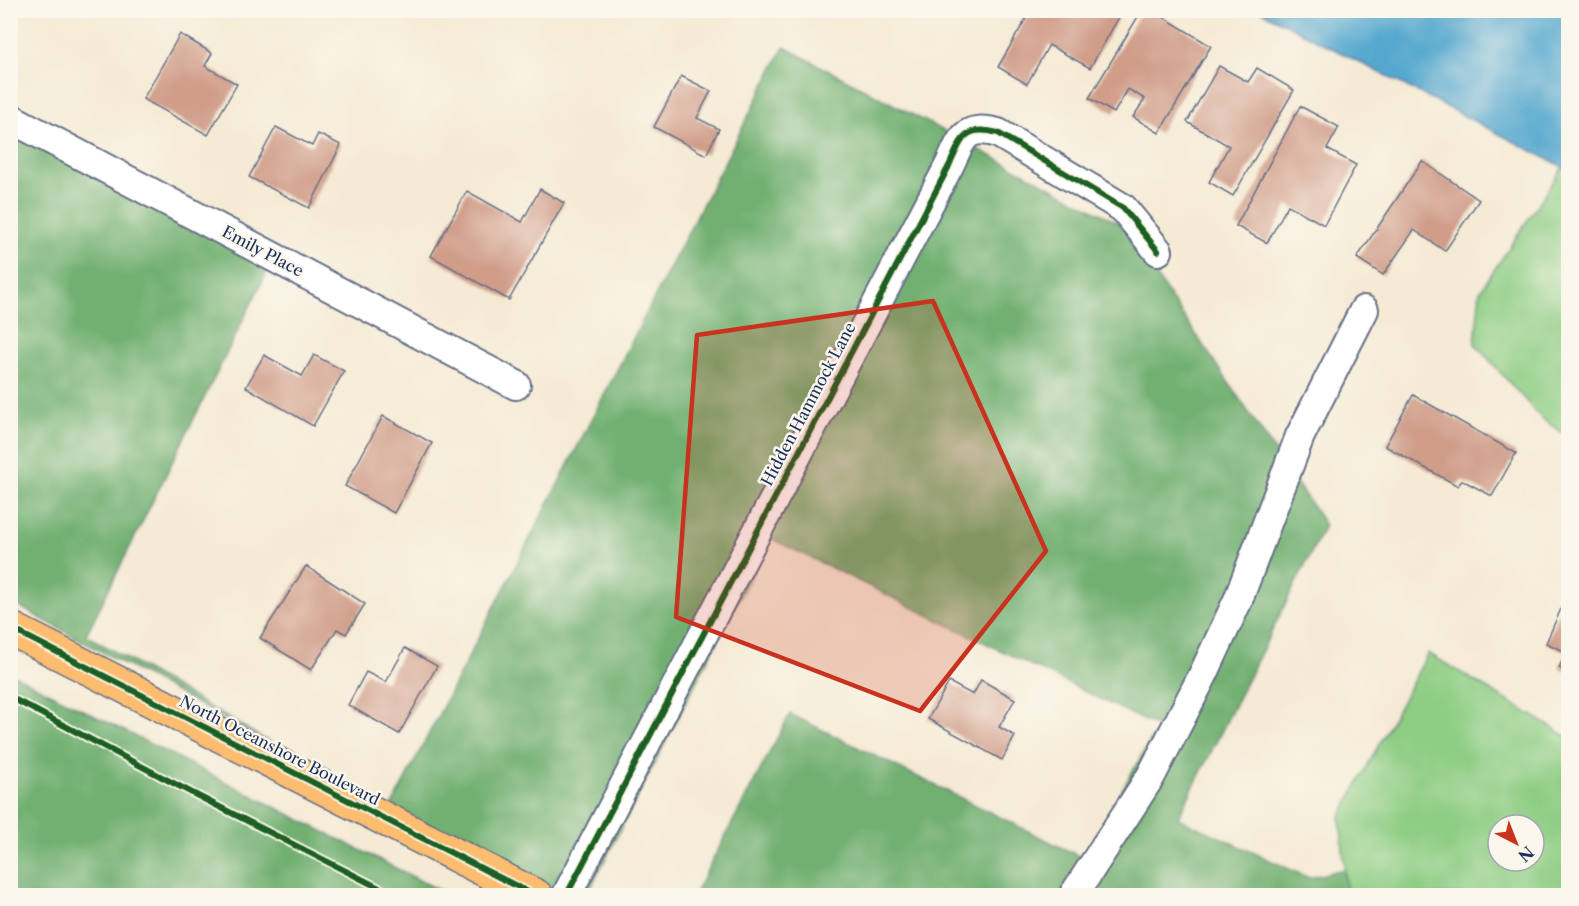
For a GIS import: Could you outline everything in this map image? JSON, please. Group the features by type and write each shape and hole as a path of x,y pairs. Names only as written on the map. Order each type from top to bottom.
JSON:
{"main road":[{"name":"North Oceanshore Boulevard","path":"10,628 537,896"}],"street":[{"name":"Emily Place","path":"10,118 516,385"},
{"name":"Hidden Hammock Lane","path":"566,896 949,166 962,137 981,128 998,133 1123,208 1158,251"},
{"path":"1072,896 1151,776 1203,675 1238,600 1300,436 1364,310"}],"highlighted area":[{"path":"933,301 1046,551 920,711 676,617 697,335"}],"green space":[{"path":"784,47 1121,224 1325,525 1178,818 1309,878 1344,869 1347,895 694,895 790,714 1083,858 1158,727 770,538 587,895 565,895 391,807"},
{"path":"10,134 273,260 86,635 309,765 11,602"},
{"path":"1563,167 1568,170 1568,436 1542,419 1475,344 1480,291"},
{"path":"1428,653 1568,737 1568,895 1347,895 1340,817"},
{"path":"10,673 449,895 11,895"}],"water":[{"path":"1260,11 1568,11 1568,170 1563,167"}],"building":[{"path":"1031,10 1123,10 1090,68 1049,45 1027,84 998,67"},
{"path":"1142,10 1152,10 1211,46 1159,133 1133,117 1145,99 1128,89 1114,113 1089,98"},
{"path":"180,34 212,53 205,66 237,84 208,135 143,99"},
{"path":"1219,66 1248,82 1257,68 1294,90 1233,196 1209,182 1229,146 1187,122"},
{"path":"681,76 711,91 697,118 719,129 706,155 654,127"},
{"path":"1300,106 1339,127 1327,149 1356,165 1324,225 1288,205 1267,243 1236,226"},
{"path":"276,127 312,146 318,134 341,145 309,208 249,177"},
{"path":"1422,161 1479,200 1445,251 1414,230 1383,275 1357,258"},
{"path":"540,189 564,203 509,300 431,256 467,191 522,222"},
{"path":"264,355 302,376 314,355 344,371 313,426 246,387"},
{"path":"1413,395 1516,453 1492,496 1462,480 1458,486 1385,446"},
{"path":"383,416 432,443 394,513 345,486"},
{"path":"306,566 365,604 346,634 337,629 311,670 260,638"},
{"path":"1567,595 1568,671 1559,668 1566,652 1546,643"},
{"path":"405,648 437,666 399,734 348,705 366,672 386,682"},
{"path":"981,680 1015,699 999,727 1015,736 1002,760 928,719 949,682 973,695"}],"cycle path":[{"path":"566,896 961,141 971,132 998,133 1123,208 1158,251"},
{"path":"10,628 536,896"},
{"path":"10,697 395,896"}]}
